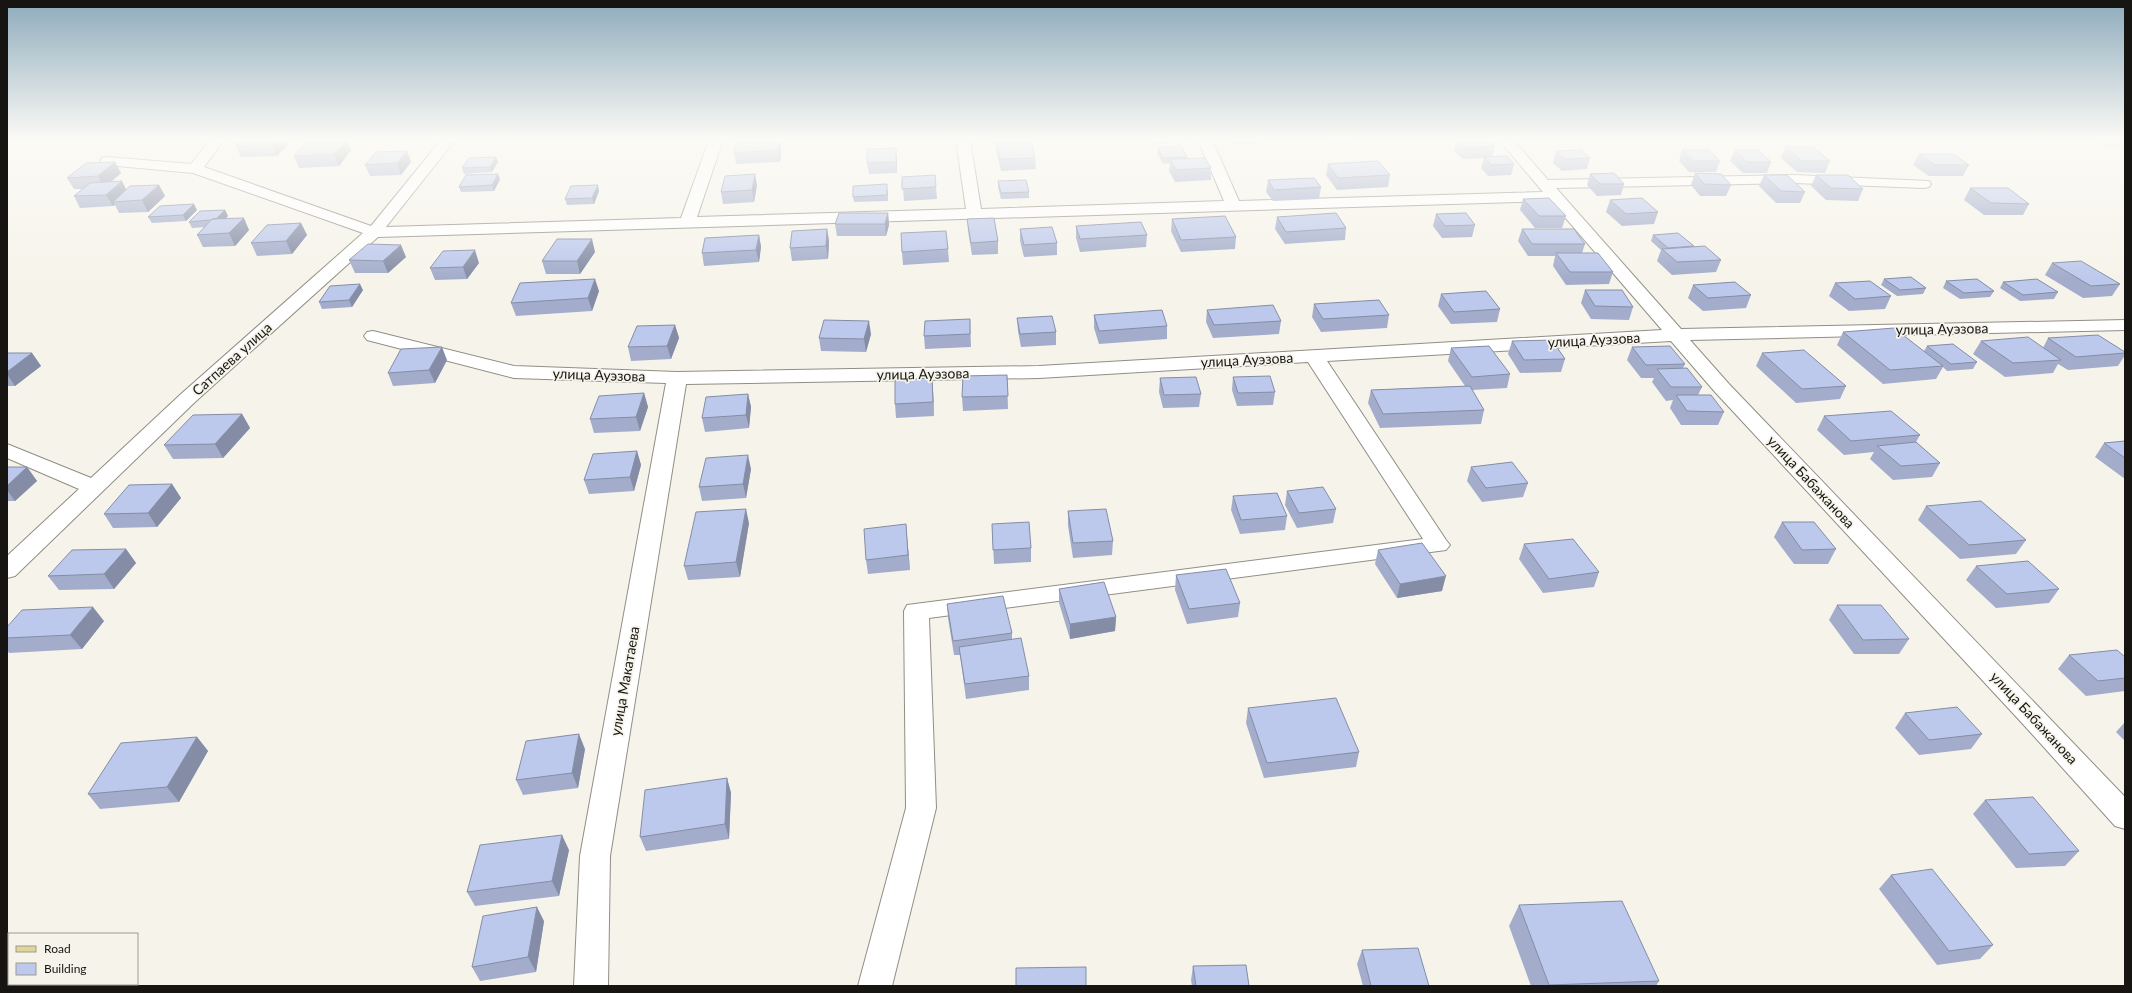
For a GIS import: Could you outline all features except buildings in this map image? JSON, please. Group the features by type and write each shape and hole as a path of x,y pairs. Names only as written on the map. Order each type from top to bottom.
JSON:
{"street":[{"path":"244,186 374,232 1234,206 1631,186"},
{"name":"Сатпаева улица","path":"7,570 188,398 374,232 411,186"},
{"path":"687,223 700,186"},
{"path":"970,186 974,214"},
{"path":"1225,186 1234,206"},
{"name":"улица Бабажанова","path":"1547,186 1722,388 2125,817"},
{"name":"улица Ауэзова","path":"373,336 514,372 676,378 1039,372 1676,335 2125,325"},
{"path":"875,986 921,808 916,611 1438,545 1314,356"},
{"name":"улица Макатаева","path":"591,986 595,856 676,378"},
{"path":"7,450 93,487"}]}
